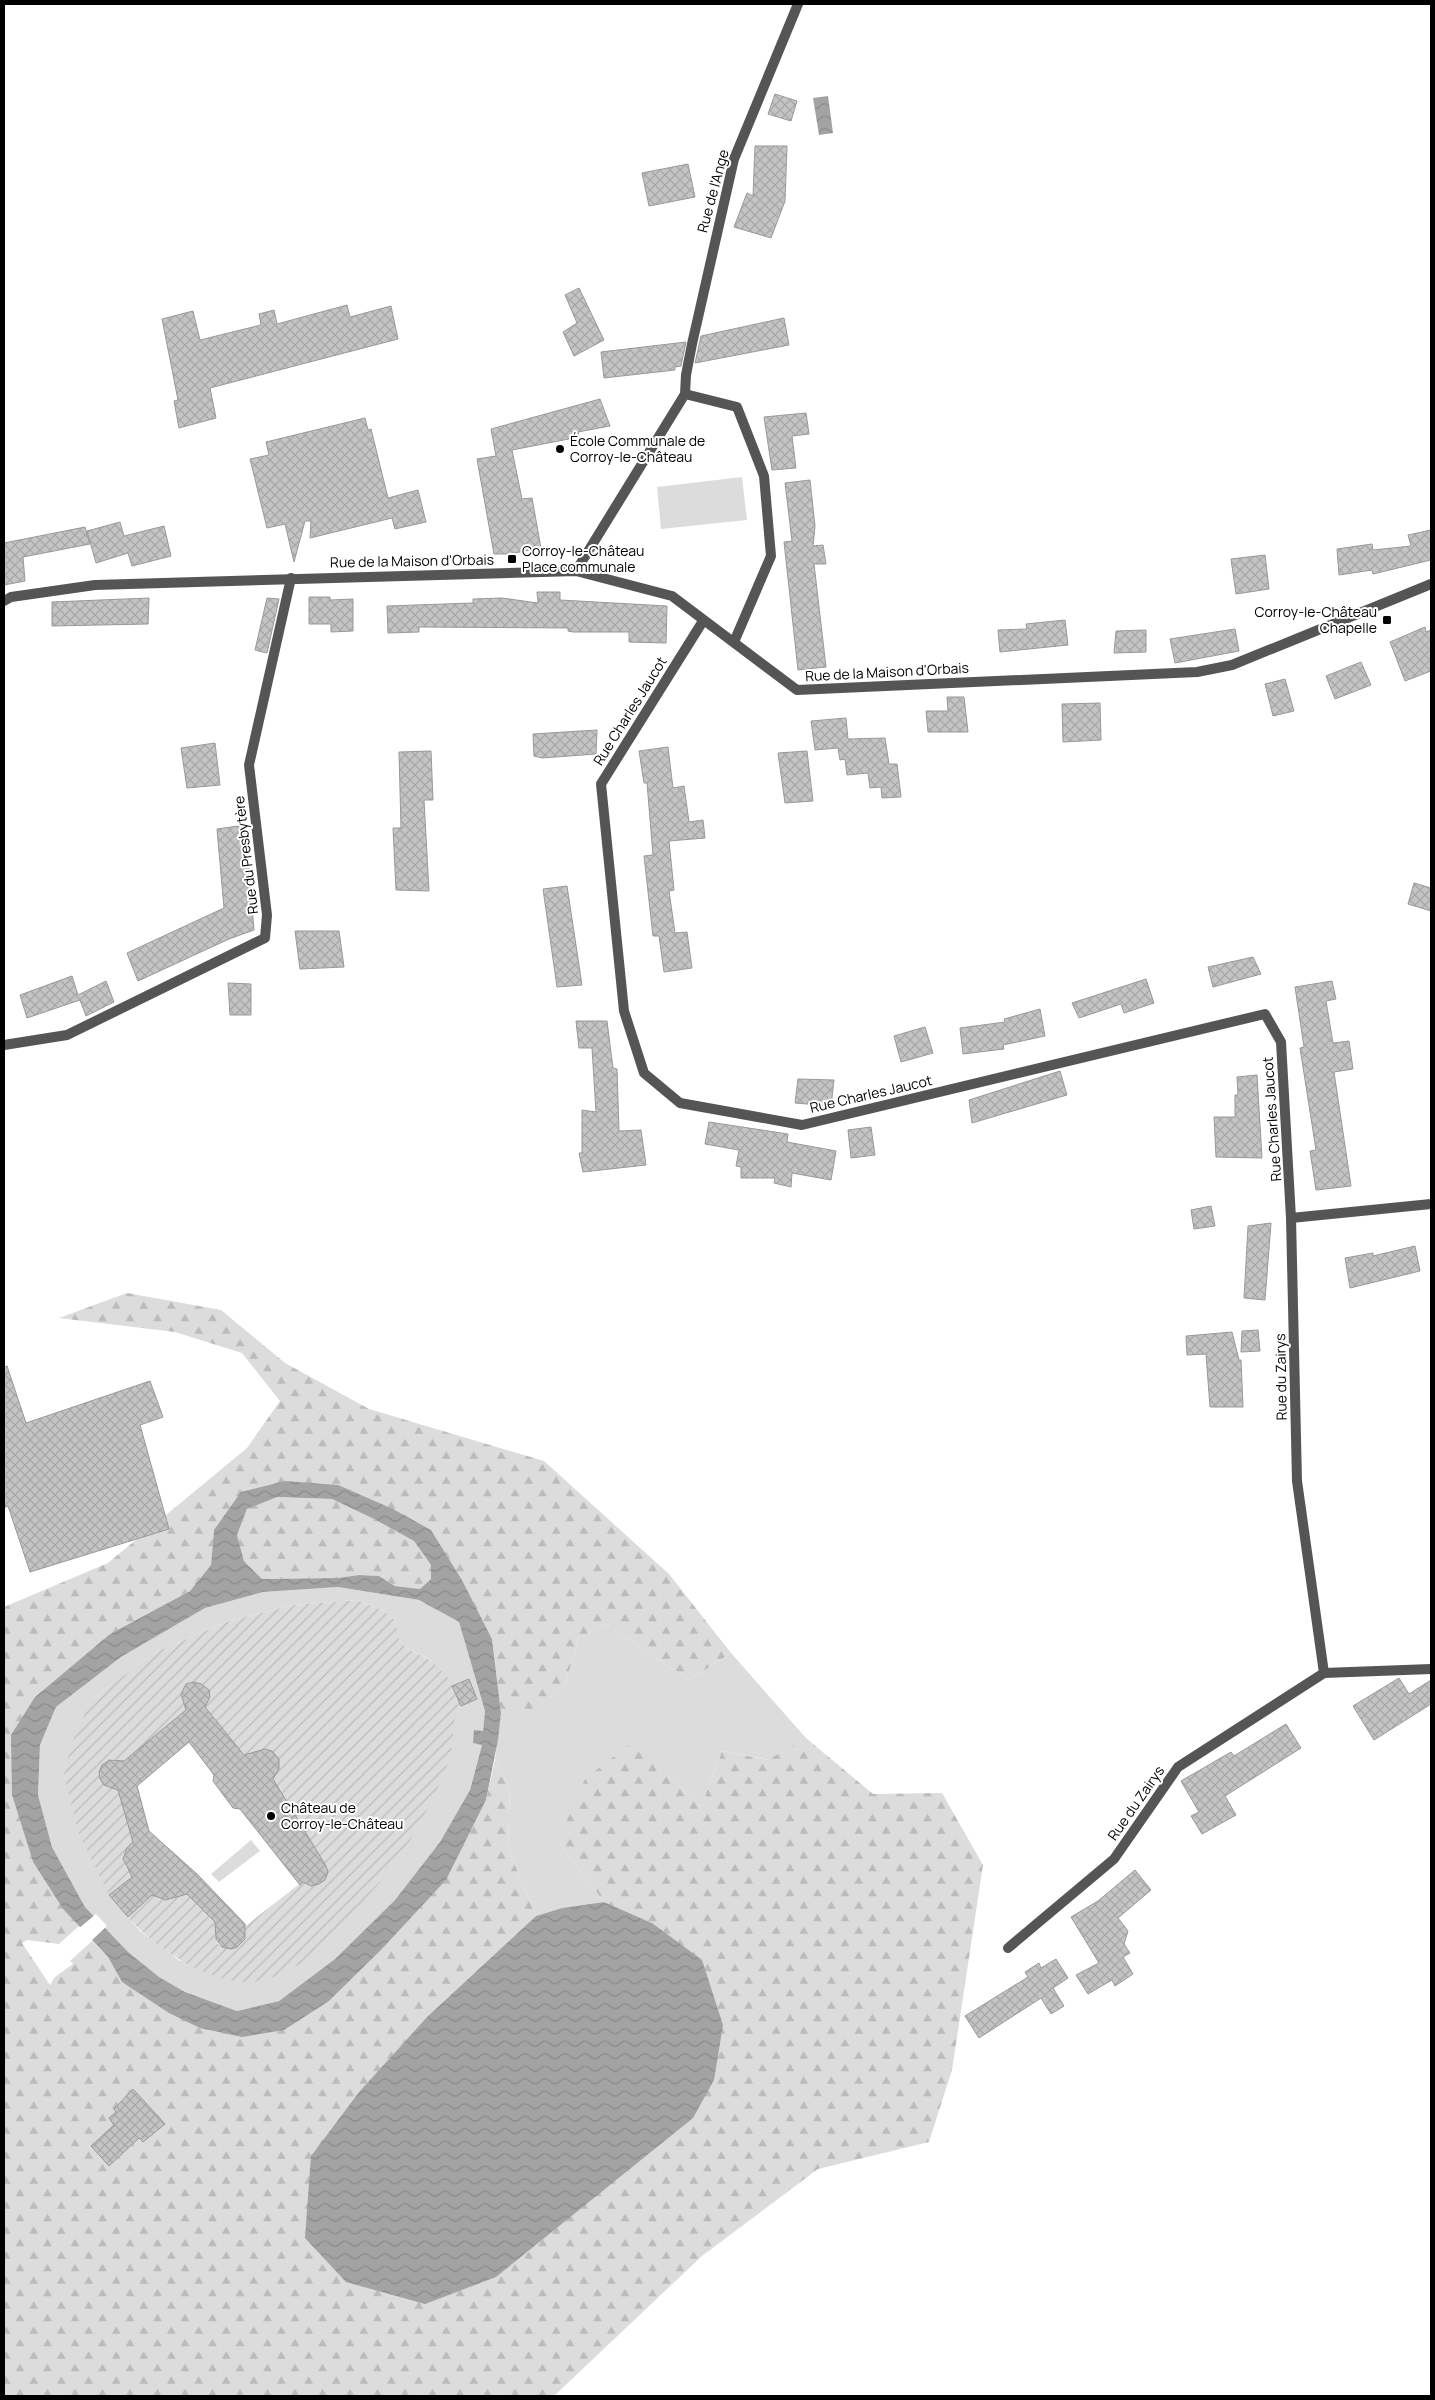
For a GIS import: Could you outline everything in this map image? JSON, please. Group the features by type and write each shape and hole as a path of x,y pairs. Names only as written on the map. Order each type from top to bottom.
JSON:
{"street":[{"name":"Rue de l'Ange","path":"685,394 686,375 694,335 734,159 798,4"},
{"path":"576,571 685,394 737,407 764,476 771,556 734,642"},
{"name":"Rue de la Maison d'Orbais","path":"4,601 11,597 95,585 576,571 672,596 797,690 1197,672 1232,665 1431,584"},
{"name":"Rue du Presbytère","path":"4,1045 67,1035 265,938 268,915 249,765 291,578"},
{"name":"Rue Charles Jaucot","path":"703,621 601,784 624,1011 644,1073 680,1103 802,1125 1264,1014 1280,1042 1291,1218"},
{"path":"1291,1218 1431,1204"},
{"name":"Rue du Zairys","path":"1008,1948 1114,1859 1178,1767 1324,1673 1297,1481 1291,1218"},
{"path":"1324,1673 1431,1669"}],"green space":[{"path":"742,477 747,520 661,529 657,487"},
{"path":"127,1293 221,1310 285,1363 369,1409 544,1461 669,1574 731,1653 689,1680 606,1624 579,1638 565,1685 532,1714 501,1713 492,1639 462,1580 431,1530 285,1481 214,1530 211,1565 190,1591 110,1634 35,1697 12,1795 33,1862 63,1909 79,1926 59,1944 27,1940 22,1943 50,1985 55,1977 73,1964 70,1961 92,1941 108,1957 122,1982 200,2028 329,2001 382,1949 445,1881 486,1800 495,1760 510,1789 508,1848 536,1916 427,2017 359,2092 311,2156 652,1923 604,1902 558,1841 585,1779 636,1739 669,1777 701,1807 722,1751 768,1760 806,1738 873,1794 942,1793 983,1865 952,2070 929,2142 818,2169 702,2256 554,2396 4,2396 4,1607 108,1563 247,1448 280,1401 242,1353 175,1332 59,1318"},
{"path":"276,1497 332,1499 374,1519 414,1541 431,1565 431,1579 420,1589 395,1586 379,1576 359,1575 337,1578 262,1579 244,1561 237,1535 247,1509"},
{"path":"338,1587 419,1600 459,1622 485,1711 483,1732 474,1730 482,1745 470,1790 440,1842 395,1900 335,1959 279,2001 237,2011 185,1992 159,1977 128,1953 85,1907 52,1847 38,1795 40,1745 56,1707 121,1657 205,1608 263,1592","holes":["356,1600 383,1610 395,1620 398,1639 408,1649 430,1659 461,1707 452,1721 452,1746 420,1823 392,1867 333,1932 180,1961 140,1931 109,1895 91,1700 154,1653 226,1622 292,1605"]},
{"path":"356,1600 383,1610 395,1620 399,1640 408,1649 429,1659 450,1680 461,1707 454,1722 450,1756 443,1775 430,1805 400,1856 375,1888 304,1961 279,1974 259,1981 242,1982 205,1972 187,1964 170,1953 128,1917 154,1893 161,1898 170,1900 177,1897 183,1889 218,1925 216,1938 221,1947 232,1948 239,1945 245,1939 244,1927 303,1881 317,1884 324,1880 327,1872 326,1866 273,1779 278,1765 277,1758 265,1749 246,1757 204,1706 210,1697 206,1689 194,1682 181,1694 184,1704 189,1709 121,1763 116,1760 106,1761 101,1769 100,1774 104,1785 117,1787 134,1843 127,1848 123,1859 127,1870 135,1874 109,1895 79,1834 64,1775 71,1745 91,1700 154,1653 226,1622 292,1605"},
{"path":"606,1624 689,1680 731,1653 806,1738 769,1760 722,1751 701,1807 669,1777 558,1841 604,1902 562,1908 536,1916 508,1848 510,1789 495,1760 501,1713 532,1713 565,1685 579,1638"},
{"path":"251,1840 260,1851 219,1882 211,1874"}],"water":[{"path":"828,96 833,133 819,135 813,98"},
{"path":"285,1481 338,1485 393,1509 431,1530 462,1580 492,1639 501,1713 498,1740 486,1800 446,1880 382,1949 329,2001 284,2030 242,2037 200,2028 169,2013 122,1982 108,1957 63,1909 33,1862 12,1795 11,1735 35,1697 110,1634 190,1591 211,1565 214,1530 241,1492","holes":["277,1497 332,1499 374,1519 414,1541 431,1565 431,1579 420,1589 395,1586 379,1576 359,1575 337,1578 262,1579 244,1561 237,1535 247,1509","338,1587 419,1600 459,1622 485,1711 483,1731 474,1730 473,1743 482,1745 470,1790 440,1842 395,1900 335,1959 279,2001 237,2011 185,1992 159,1977 128,1952 85,1907 52,1847 38,1795 40,1745 56,1707 121,1657 205,1608 263,1592"]},
{"path":"604,1902 652,1923 702,1960 723,2025 714,2080 693,2118 496,2277 425,2304 346,2282 305,2238 311,2156 359,2092 427,2017 536,1916 562,1908"}],"pier":[{"path":"96,1914 107,1926 90,1942 78,1929"}],"building":[{"path":"775,94 797,101 791,121 768,114"},
{"path":"755,146 787,146 785,201 771,238 734,227 747,193 753,196"},
{"path":"688,164 695,197 649,206 642,173"},
{"path":"579,288 604,340 574,356 563,332 577,323 565,295"},
{"path":"347,305 350,317 391,306 398,339 210,388 216,418 179,428 174,401 178,400 162,319 193,311 200,340 261,325 259,314 274,310 277,324"},
{"path":"784,318 789,345 695,363 701,336"},
{"path":"686,342 681,366 675,367 675,370 604,378 601,352"},
{"path":"600,399 610,426 578,432 579,437 512,450 522,499 532,498 541,548 509,554 494,554 477,459 496,456 491,429"},
{"path":"806,413 809,434 792,436 796,468 772,470 764,417"},
{"path":"365,418 368,430 371,429 388,498 418,490 426,522 395,529 392,518 310,538 311,521 305,521 294,562 285,524 267,528 250,459 269,455 266,442"},
{"path":"810,480 815,526 813,546 823,545 826,564 814,564 826,667 798,670 784,542 792,541 785,483"},
{"path":"120,522 124,536 164,526 171,556 132,566 128,553 96,563 87,531"},
{"path":"85,527 90,544 23,557 25,581 4,585 4,543"},
{"path":"1431,530 1431,560 1373,574 1372,570 1339,575 1337,549 1372,544 1373,550 1411,546 1408,535"},
{"path":"1265,555 1269,589 1236,594 1231,559"},
{"path":"537,592 560,592 560,600 667,606 666,643 629,642 629,632 573,632 568,631 568,628 419,627 419,632 388,633 387,606 473,603 473,599 502,598 538,603"},
{"path":"309,597 330,597 330,600 353,599 353,631 331,632 331,624 309,624"},
{"path":"149,598 148,624 52,626 52,602"},
{"path":"267,598 279,599 267,653 255,650"},
{"path":"1065,620 1068,645 1000,652 998,630 1027,629 1026,624"},
{"path":"1425,627 1426,632 1431,630 1431,671 1405,681 1390,642"},
{"path":"1235,629 1239,651 1175,663 1170,639"},
{"path":"1146,630 1146,652 1114,653 1116,631"},
{"path":"1361,662 1371,685 1335,699 1326,676"},
{"path":"1285,679 1294,711 1273,716 1265,684"},
{"path":"947,697 964,697 968,732 928,732 926,711 948,711"},
{"path":"1100,703 1101,740 1063,742 1062,704"},
{"path":"846,718 848,739 885,738 889,764 897,764 901,797 882,798 881,787 870,788 868,773 847,775 845,759 840,760 838,748 815,750 811,721"},
{"path":"597,730 596,754 542,758 534,756 533,734"},
{"path":"215,743 220,785 187,788 181,748"},
{"path":"668,747 673,788 684,786 689,822 703,820 705,838 669,841 674,890 669,891 675,933 687,932 692,968 664,972 659,936 653,936 644,856 653,855 647,783 644,783 639,751"},
{"path":"431,751 433,800 424,800 429,891 396,890 393,828 401,828 399,752"},
{"path":"807,751 813,801 785,803 778,753"},
{"path":"245,825 254,930 229,939 138,981 127,953 224,908 217,829"},
{"path":"1414,883 1431,888 1431,911 1408,904"},
{"path":"567,886 582,985 557,987 543,889"},
{"path":"295,931 339,931 344,967 300,969"},
{"path":"1253,957 1261,974 1213,987 1208,967"},
{"path":"72,976 78,995 106,981 114,1002 86,1016 80,1000 27,1018 20,995"},
{"path":"1146,979 1154,1003 1124,1013 1121,1004 1079,1018 1072,1003"},
{"path":"1332,981 1336,999 1326,1001 1333,1043 1349,1041 1353,1069 1334,1072 1351,1186 1316,1190 1310,1151 1316,1150 1300,1048 1304,1047 1295,987"},
{"path":"228,983 251,984 251,1015 230,1015"},
{"path":"1040,1009 1045,1036 1003,1045 1004,1049 963,1054 960,1028 1005,1022 1004,1019"},
{"path":"576,1021 607,1021 613,1068 617,1069 619,1131 641,1130 646,1165 583,1172 579,1153 582,1153 582,1110 596,1112 592,1048 579,1048"},
{"path":"925,1027 933,1053 901,1062 894,1036"},
{"path":"1060,1071 1067,1095 972,1123 969,1100"},
{"path":"1257,1075 1262,1158 1216,1157 1214,1117 1235,1117 1235,1095 1238,1095 1237,1077"},
{"path":"798,1079 834,1080 831,1106 795,1103"},
{"path":"709,1122 788,1134 787,1142 836,1151 831,1180 792,1173 791,1187 774,1183 775,1178 741,1178 741,1167 736,1166 739,1150 705,1144"},
{"path":"871,1127 875,1155 851,1158 848,1130"},
{"path":"1211,1206 1215,1226 1194,1229 1191,1210"},
{"path":"1271,1223 1265,1300 1244,1298 1248,1226"},
{"path":"1415,1246 1420,1271 1350,1288 1345,1258 1373,1253 1373,1256"},
{"path":"1258,1330 1260,1351 1241,1352 1242,1331"},
{"path":"1232,1332 1239,1360 1241,1360 1243,1407 1210,1407 1206,1354 1187,1355 1186,1336"},
{"path":"7,1366 26,1423 150,1381 163,1417 140,1425 169,1529 30,1572 8,1506 4,1508 4,1367"},
{"path":"1399,1678 1409,1694 1431,1680 1431,1704 1374,1740 1353,1706"},
{"path":"469,1679 477,1699 461,1706 452,1686"},
{"name":"Château de Corroy-le-Château","path":"194,1682 201,1684 209,1690 210,1697 205,1707 244,1755 265,1749 272,1751 279,1759 279,1769 273,1779 328,1872 325,1880 319,1884 311,1886 303,1882 300,1885 240,1809 233,1808 213,1781 214,1775 189,1742 137,1786 149,1831 197,1874 245,1924 245,1939 237,1947 231,1949 222,1947 216,1939 215,1922 187,1894 166,1900 152,1895 128,1917 109,1895 132,1877 123,1859 127,1848 133,1842 118,1790 104,1785 100,1779 99,1772 102,1765 109,1760 124,1761 186,1710 181,1694 186,1684"},
{"path":"1286,1724 1301,1748 1225,1796 1236,1815 1202,1834 1191,1816 1199,1812 1181,1781 1231,1752 1234,1756"},
{"path":"1135,1870 1151,1890 1118,1918 1128,1931 1124,1944 1130,1953 1123,1957 1133,1974 1115,1986 1112,1980 1088,1994 1076,1975 1099,1963 1071,1917 1098,1901"},
{"path":"1056,1959 1068,1978 1053,1988 1064,2006 1051,2014 1041,1998 979,2038 965,2016 1028,1977 1025,1972 1039,1963 1041,1968"},
{"path":"133,2089 165,2124 143,2142 139,2138 109,2166 91,2146 114,2125 109,2118 116,2112 114,2109"}],"place":[{"name":"École Communale de Corroy-le-Château","path":"560,449"},
{"name":"Corroy-le-Château Place communale","path":"512,559"},
{"name":"Corroy-le-Château Chapelle","path":"1387,620"},
{"name":"Château de Corroy-le-Château","path":"271,1816"}]}
